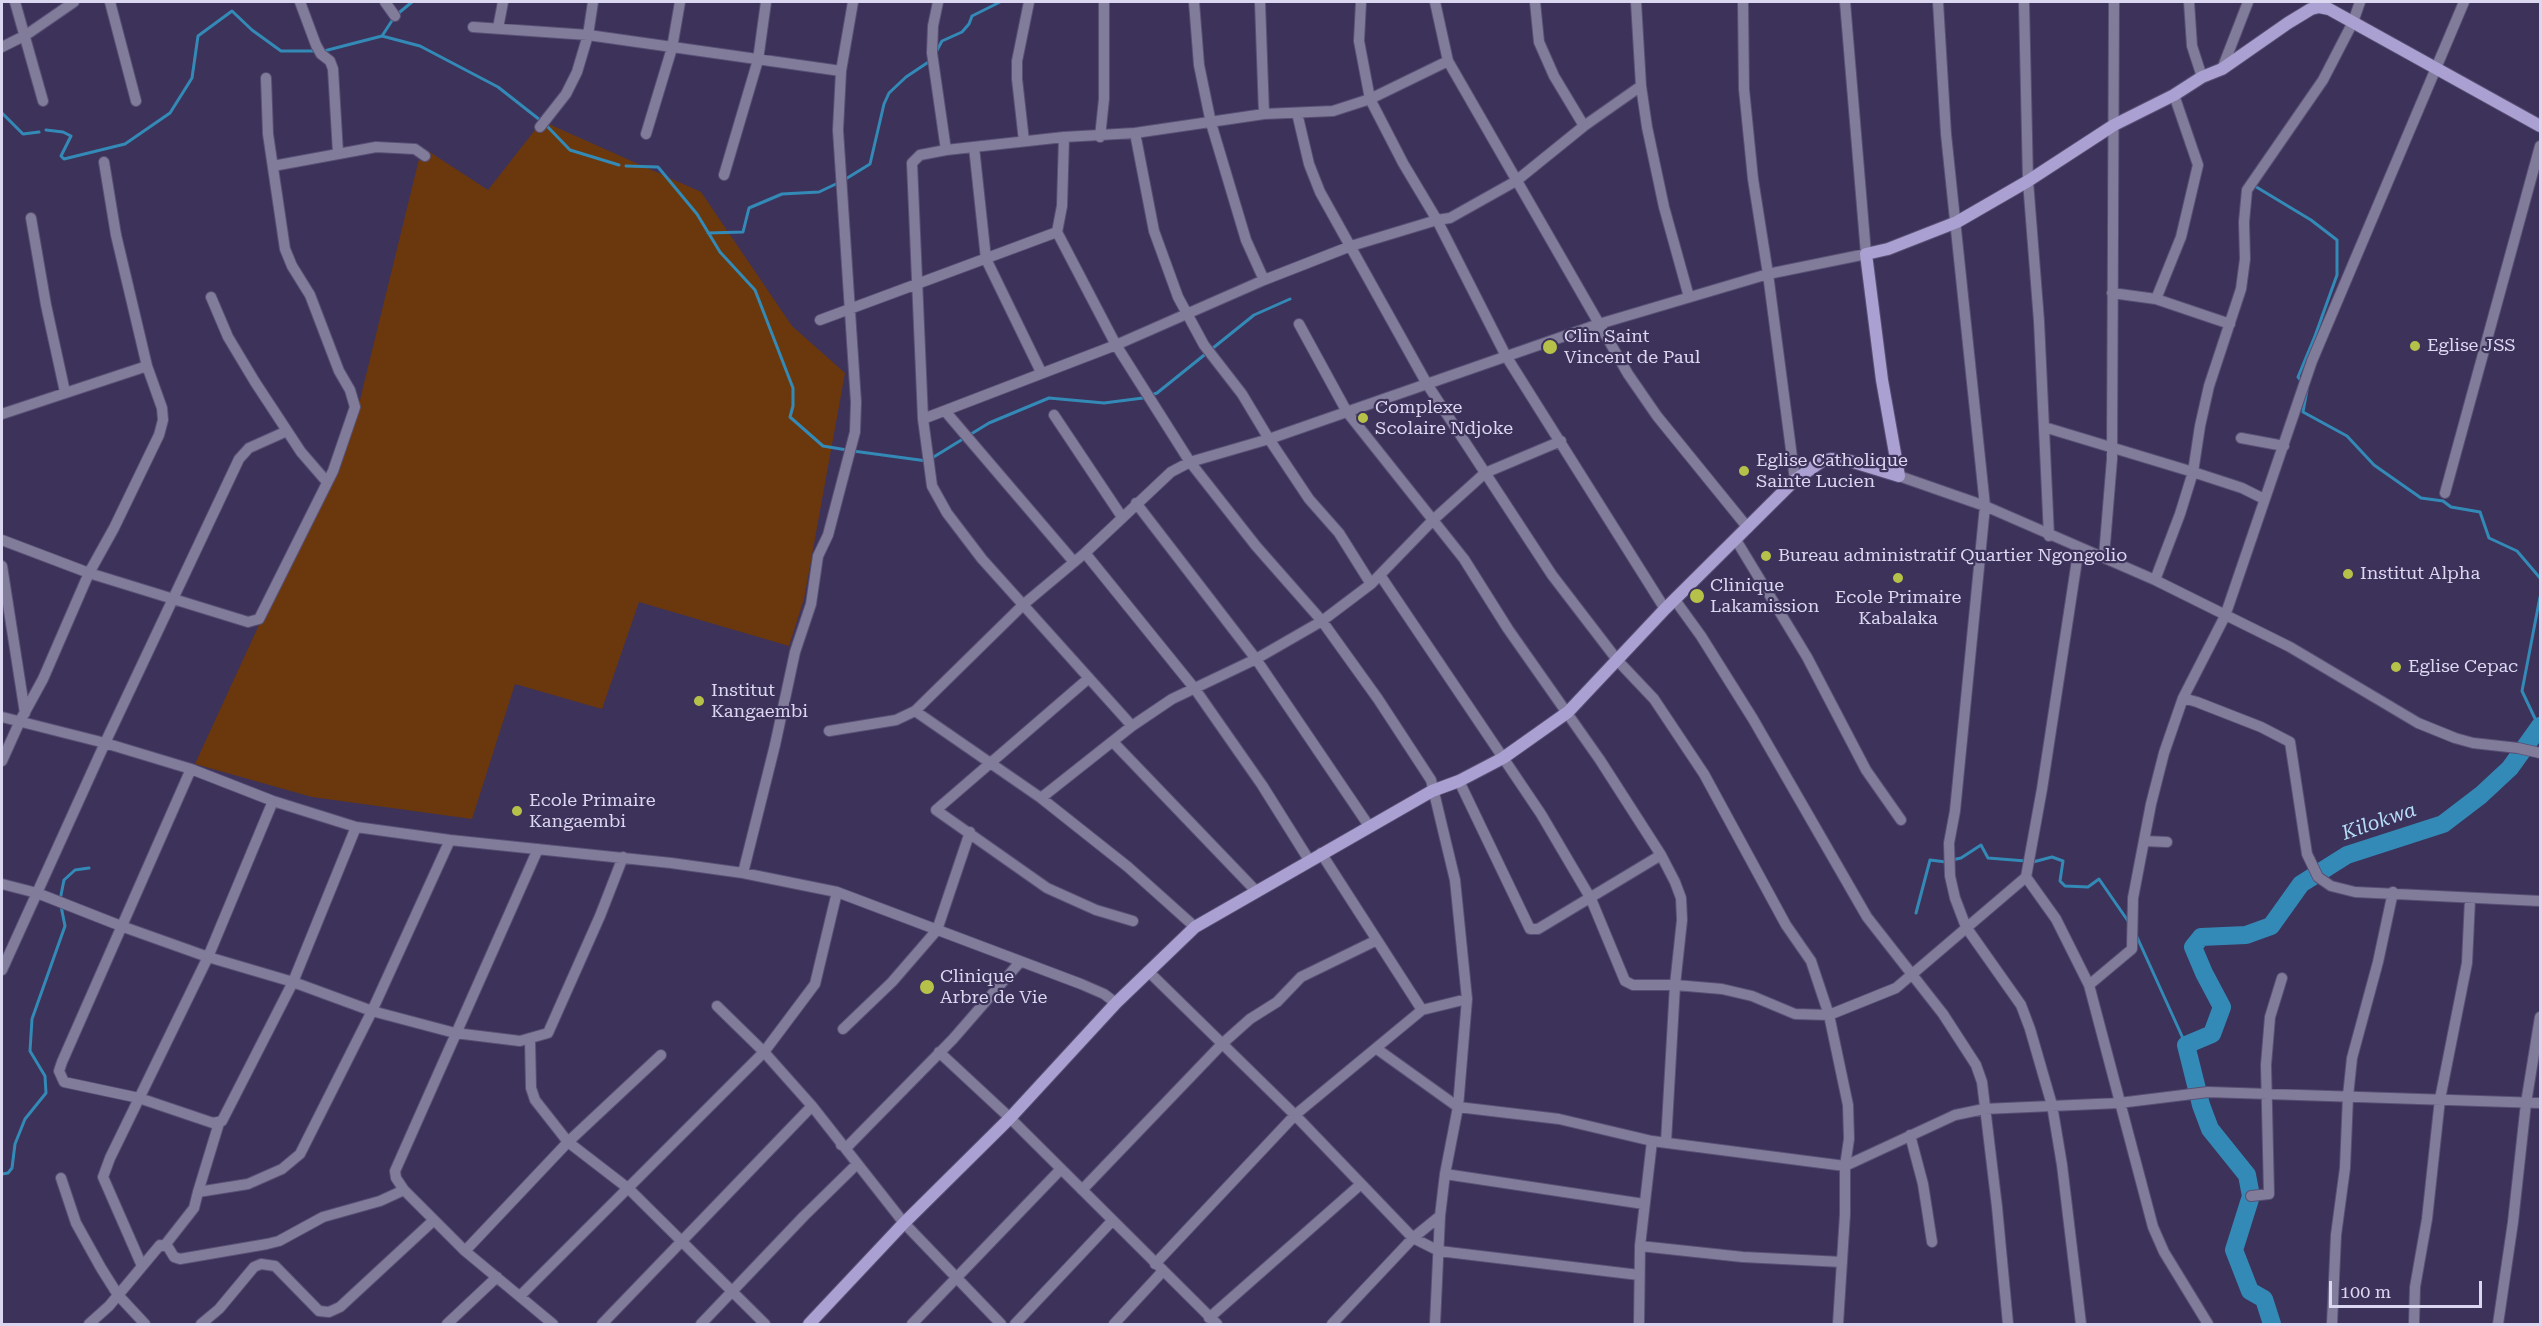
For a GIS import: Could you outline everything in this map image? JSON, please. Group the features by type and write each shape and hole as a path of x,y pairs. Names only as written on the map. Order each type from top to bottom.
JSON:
{"street":[{"path":"15,2 43,101"},
{"path":"2,47 26,35 74,2"},
{"path":"110,2 136,101"},
{"path":"300,2 316,45 321,54 330,60 333,69 338,153"},
{"path":"385,2 395,16"},
{"path":"498,28 503,2"},
{"path":"540,127 566,94 577,72 588,35 593,2"},
{"path":"646,134 672,48 680,2"},
{"path":"724,175 758,60 766,2"},
{"path":"743,873 775,745 795,652 811,604 818,556 828,535 850,452 856,402 838,130 841,71 854,2"},
{"path":"938,2 933,26 932,53 946,150"},
{"path":"1024,141 1017,61 1029,2"},
{"path":"1100,137 1105,88 1104,2"},
{"path":"1194,2 1199,64 1211,123 1243,231 1264,280"},
{"path":"1260,2 1264,114"},
{"path":"1361,2 1359,41 1370,99 1403,163 1437,220 1506,356 1665,609"},
{"path":"1435,2 1448,61 1628,374 1658,416 1748,528"},
{"path":"1535,2 1539,42 1554,76 1584,126"},
{"path":"1636,2 1641,86 1647,128 1664,207 1689,297"},
{"path":"1743,2 1745,100 1753,179 1795,480"},
{"path":"1845,2 1866,254 1882,380 1899,476"},
{"path":"1938,2 1946,134 1985,506 1959,767 1948,843 1949,861 1955,898 1966,927 2021,1005 2052,1105 2062,1165 2081,1324"},
{"path":"2024,2 2028,181 2049,536"},
{"path":"2104,556 2112,447 2114,2"},
{"path":"2189,2 2192,46 2202,77"},
{"path":"2222,69 2248,2"},
{"path":"2155,580 2193,472 2209,386 2242,279 2247,190 2323,80 2353,22 2360,2"},
{"path":"2089,985 2132,949 2133,898 2164,753 2183,699 2225,616 2312,361 2464,2"},
{"path":"829,731 896,720 915,711 1024,604 1085,553 1171,472 1190,462 1269,439 1599,324 1768,274 1888,249 1957,222 2028,181 2114,125 2174,95 2202,77 2222,69 2311,9 2314,4 2330,9 2434,69 2541,126"},
{"path":"473,27 588,35 841,71"},
{"path":"1132,726 982,559 943,508 932,486 923,419 912,163 920,155 946,150 1064,137 1135,134 1264,114 1333,111 1370,99 1448,61"},
{"path":"2,540 89,573 248,621 259,619 327,482 355,407 310,295 292,266 285,249 268,134 266,78"},
{"path":"923,419 1116,345 1264,280 1351,246 1450,218 1516,181 1584,126 1641,86"},
{"path":"2156,299 2181,237 2197,169 2194,149 2174,95"},
{"path":"1297,113 1309,164 1320,192 1427,384 1552,575 1618,661 1654,699 1704,774 1786,926 1811,961 1830,1015 1848,1105 1849,1139 1845,1166 1838,1324"},
{"path":"1135,134 1154,231 1178,297 1208,350 1242,394 1309,499 1346,543 1371,584"},
{"path":"1064,137 1062,206 1057,232 1116,345 1190,462 1256,546 1322,621 1427,771 1455,880 1467,999 1458,1107 1445,1174 1440,1216 1435,1324"},
{"path":"2445,493 2541,146"},
{"path":"273,166 376,147 415,149 425,156"},
{"path":"974,147 986,259 1041,372"},
{"path":"2,761 43,679 89,573 114,528 159,435 163,420 162,408 147,366 116,235 104,162"},
{"path":"31,218 46,305 65,392"},
{"path":"820,320 1057,232"},
{"path":"2112,293 2156,299 2230,324"},
{"path":"211,297 228,337 301,452 327,482"},
{"path":"1299,324 1347,412 1464,559 1508,630 1568,712 1661,855 1681,898 1682,920 1675,985 1666,1143"},
{"path":"2,414 147,366"},
{"path":"945,411 1074,562"},
{"path":"1054,415 1122,517"},
{"path":"2044,427 2242,488 2264,499"},
{"path":"2,970 105,743 239,459 249,448 287,431"},
{"path":"2241,438 2284,446"},
{"path":"1041,798 1132,726 1172,699 1256,659 1322,621 1371,584 1433,520 1485,473 1561,441"},
{"path":"809,1324 904,1223 1010,1118 1116,1003 1195,927 1432,791 1459,781 1503,758 1568,712 1665,609 1795,480 1822,461 1831,459 1866,465 1985,506 2049,536 2104,556 2290,647 2418,723 2473,743 2541,753"},
{"path":"1136,503 1256,659 1369,826"},
{"path":"1736,540 1806,657 1866,770 1901,820"},
{"path":"1380,575 1541,814 1591,899 1625,981 1633,985 1675,985 1722,989 1752,996 1795,1014 1830,1015 1896,988 2026,877 2042,789 2079,547"},
{"path":"1085,553 1195,689 1262,785 1309,860"},
{"path":"2,566 22,717"},
{"path":"1676,600 1753,719 1867,917 1943,1014 1976,1065 1982,1082 2008,1324"},
{"path":"1089,678 936,810 1047,888 1096,910 1133,921"},
{"path":"2183,699 2197,702 2261,727 2290,742 2307,854 2317,874 2331,886 2355,892 2393,892 2470,899 2541,901"},
{"path":"915,711 1041,798 1128,867 1195,927"},
{"path":"2,717 22,717 191,769 273,801 356,827 450,840 623,857 743,873 837,892 1089,987 1116,1003"},
{"path":"1113,742 1256,891"},
{"path":"191,769 59,1071 64,1082 139,1098 219,1123"},
{"path":"1459,781 1530,929 1538,929 1661,855"},
{"path":"142,1266 103,1177 110,1158 208,957 273,801"},
{"path":"90,1324 160,1245 165,1245 194,1208 219,1123 225,1118 293,982 356,827"},
{"path":"843,1029 892,982 937,930 970,832"},
{"path":"198,1192 248,1184 282,1169 300,1154 372,1011 450,840"},
{"path":"2144,841 2167,842"},
{"path":"538,849 397,1163 396,1178 404,1191 465,1251 553,1324"},
{"path":"1321,854 1422,1010"},
{"path":"2,884 37,893 208,957 293,982 372,1011 455,1033 520,1041 548,1033 600,916 623,857"},
{"path":"2026,877 2056,919 2089,985 2153,1227 2164,1252 2206,1324"},
{"path":"520,1296 765,1052 815,984 837,892"},
{"path":"2332,1324 2336,1235 2345,1168 2352,1058 2378,962 2393,892"},
{"path":"2414,1324 2415,1287 2427,1219 2440,1099 2467,963 2470,899"},
{"path":"1083,1190 1222,1044 1250,1019 1278,1002 1300,977 1377,940"},
{"path":"841,1145 848,1146 939,1052 1020,962"},
{"path":"1148,971 1295,1115 1413,1238 1439,1251 1639,1275"},
{"path":"2252,1196 2269,1194 2265,1094 2270,1017 2282,978"},
{"path":"1114,1324 1159,1268 1295,1115 1422,1010 1467,999"},
{"path":"717,1006 765,1052 812,1106 904,1223 958,1276 1001,1324"},
{"path":"2498,1324 2513,1222 2526,1103 2541,1017"},
{"path":"530,1039 531,1088 535,1100 567,1142 629,1189 765,1324"},
{"path":"1377,1049 1458,1107 1559,1119 1652,1141 1845,1166 1954,1115 1984,1109 2120,1103 2197,1093 2541,1103"},
{"path":"939,1052 1010,1118 1214,1323 1361,1184"},
{"path":"465,1251 567,1142 661,1055"},
{"path":"602,1324 812,1106"},
{"path":"1910,1135 1923,1184 1932,1242"},
{"path":"1639,1324 1640,1246 1652,1141"},
{"path":"702,1324 804,1216 857,1164"},
{"path":"912,1324 1061,1169"},
{"path":"1445,1174 1644,1204"},
{"path":"60,1178 76,1223 118,1295 145,1324"},
{"path":"165,1245 174,1257 180,1259 267,1244 279,1241 323,1217 380,1201 404,1191"},
{"path":"1332,1324 1413,1238 1440,1216"},
{"path":"201,1324 226,1301 254,1267 261,1264 274,1266 319,1311 329,1312 340,1307 434,1220"},
{"path":"1015,1324 1112,1221"},
{"path":"1640,1246 1743,1257 1842,1262"},
{"path":"447,1324 497,1277"}],"shaded area":[{"path":"542,121 701,192 792,326 845,373 804,599 789,646 639,602 602,709 515,684 472,819 312,797 195,764 357,412 422,147 488,190"}],"waterway":[{"path":"382,36 395,16 412,2"},
{"path":"936,52 942,41 962,32 972,16 1000,2"},
{"path":"46,130 63,132 71,136 61,156 64,159 125,144 170,113 192,78 198,36 232,11 252,30 281,51 316,51"},
{"path":"324,51 382,36 420,46 498,87 540,120"},
{"path":"844,180 870,164 884,104 889,93 906,77 930,61"},
{"path":"2,113 23,134 39,132"},
{"path":"545,124 570,150 619,165"},
{"path":"626,166 658,167 697,214 720,252 755,290 793,388 793,406 790,417 823,446 847,450"},
{"path":"708,233 743,232 749,208 782,194 819,192 838,183"},
{"path":"2253,185 2311,220 2337,240 2337,275 2298,377 2302,382"},
{"path":"932,458 989,423 1049,398 1104,403 1143,398 1157,393 1254,315 1290,299"},
{"path":"2307,390 2303,412 2347,436 2374,465 2421,498 2443,501 2451,507 2480,512 2489,538 2517,551 2540,578"},
{"path":"853,451 927,461"},
{"path":"2539,727 2522,691 2540,597"},
{"name":"Kilokwa","path":"2272,1324 2264,1299 2250,1291 2234,1250 2251,1196 2247,1175 2210,1129 2201,1105 2186,1045 2212,1034 2222,1007 2193,947 2201,937 2246,935 2271,926 2301,884 2347,855 2443,824 2481,795 2510,768 2540,726"},
{"path":"1952,860 1961,858 1981,845 1988,858 2026,861"},
{"path":"2033,862 2052,857 2063,861 2060,881 2065,886 2088,887 2099,879 2128,921"},
{"path":"1916,913 1930,860 1946,862"},
{"path":"60,900 64,880 75,870 89,868"},
{"path":"2,1174 8,1173 12,1168 15,1144 25,1119 46,1093 45,1076 30,1051 32,1019 65,926 61,906"},
{"path":"2137,937 2186,1045"}],"place":[{"name":"Eglise JSS","path":"2415,346"},
{"name":"Clin Saint Vincent de Paul","path":"1550,347"},
{"name":"Complexe Scolaire Ndjoke","path":"1363,418"},
{"name":"Eglise Catholique Sainte Lucien","path":"1744,471"},
{"name":"Bureau administratif Quartier Ngongolio","path":"1766,556"},
{"name":"Institut Alpha","path":"2348,574"},
{"name":"Ecole Primaire Kabalaka","path":"1898,578"},
{"name":"Clinique Lakamission","path":"1697,596"},
{"name":"Eglise Cepac","path":"2396,667"},
{"name":"Institut Kangaembi","path":"699,701"},
{"name":"Ecole Primaire Kangaembi","path":"517,811"},
{"name":"Clinique Arbre de Vie","path":"927,987"}]}
